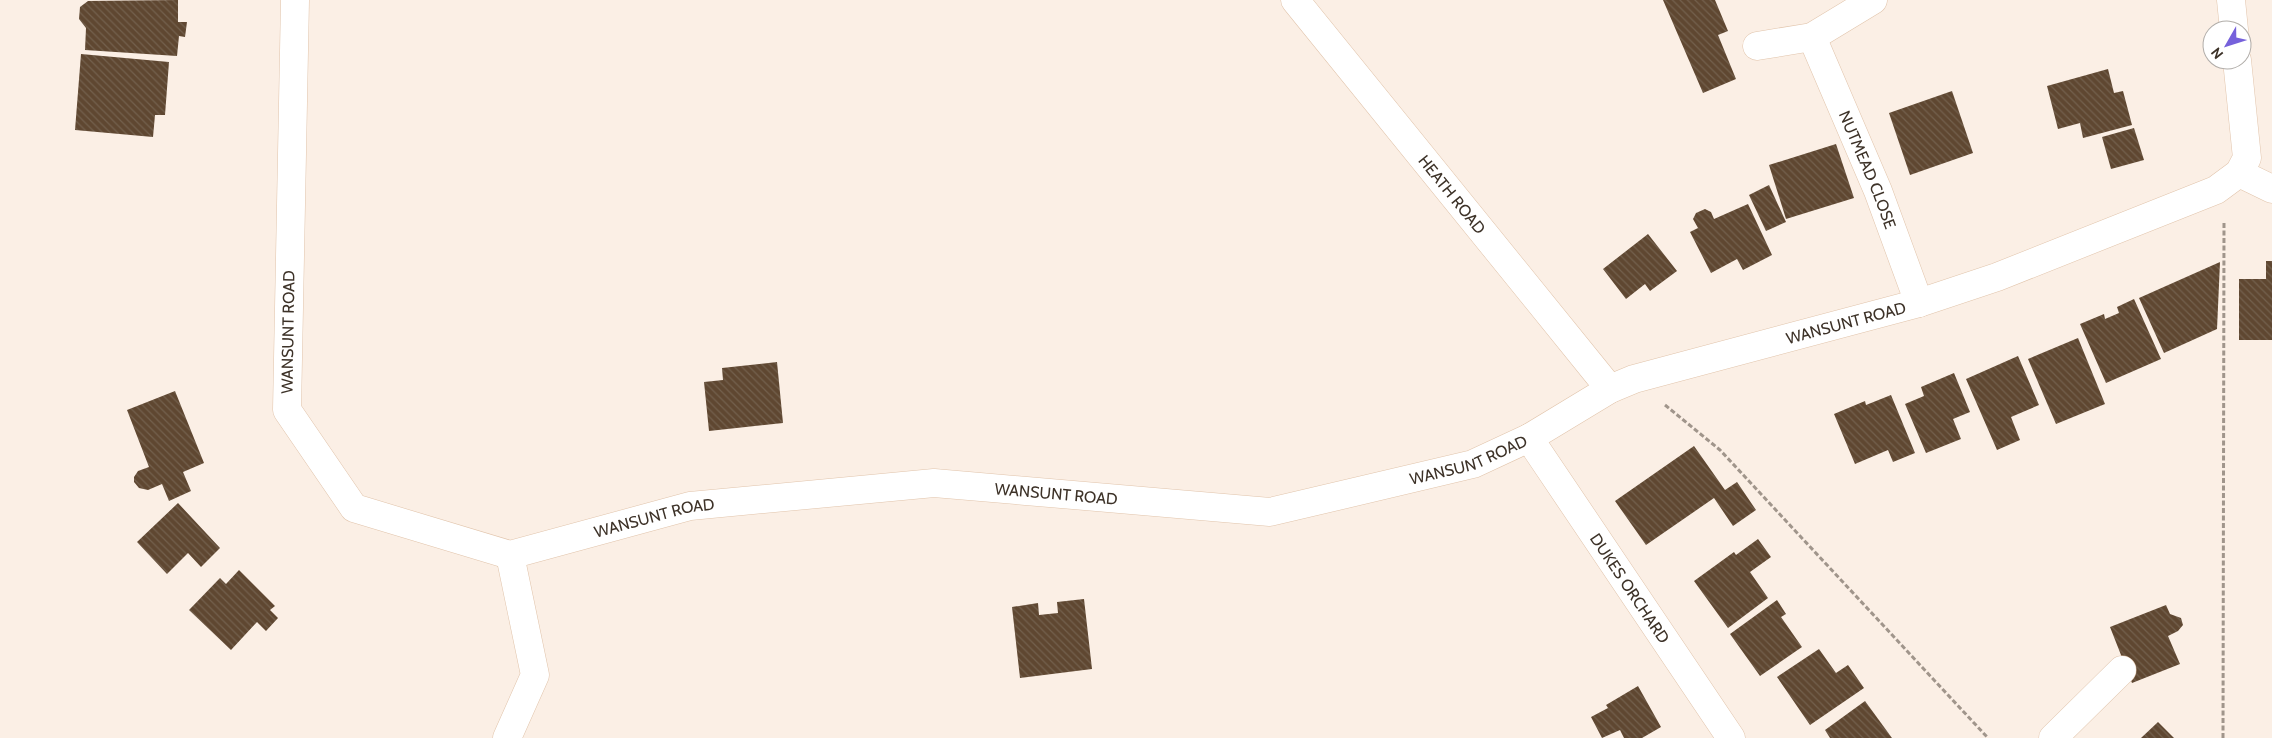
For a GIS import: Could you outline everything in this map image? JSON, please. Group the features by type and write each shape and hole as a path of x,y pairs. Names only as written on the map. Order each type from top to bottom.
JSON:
{"street":[{"name":"WANSUNT ROAD","path":"295,0 287,410 354,508 510,555 690,506 934,483 1270,512 1474,464 1529,438 1622,384 1919,303 1997,277 2216,190 2239,173"},
{"name":"HEATH ROAD","path":"1295,0 1622,384"},
{"path":"1757,46 1812,37 1873,0"},
{"path":"2230,0 2233,20"},
{"name":"NUTMEAD CLOSE","path":"1812,37 1878,192 1919,303"},
{"path":"2238,70 2247,158 2239,173 2272,189"},
{"name":"DUKES ORCHARD","path":"1529,438 1731,738"},
{"path":"507,738 535,675 510,555"},
{"path":"2053,738 2122,670"}],"path":[{"path":"2216,190 2225,230 2223,738"},
{"path":"1622,384 1720,450 1988,738"}],"building":[{"path":"178,0 178,22 187,22 185,37 179,36 177,56 85,50 86,28 79,19 80,7 88,1"},
{"path":"1663,0 1715,0 1728,31 1718,35 1736,79 1703,93"},
{"path":"81,54 169,62 165,115 155,115 153,137 75,130"},
{"path":"2108,69 2114,93 2123,91 2132,125 2083,138 2080,123 2058,129 2047,86"},
{"path":"1952,91 1973,153 1910,175 1889,113"},
{"path":"2134,128 2144,160 2111,169 2102,137"},
{"path":"1836,144 1854,198 1786,219 1769,165"},
{"path":"1769,185 1786,222 1766,231 1749,195"},
{"path":"1748,204 1772,255 1743,270 1737,259 1711,273 1690,232 1698,228 1693,219 1696,213 1705,209 1711,212 1714,219"},
{"path":"1648,234 1677,271 1650,291 1645,284 1626,299 1603,269"},
{"path":"2266,261 2272,261 2272,340 2239,340 2239,279 2266,279"},
{"path":"2220,262 2217,329 2164,353 2139,298"},
{"path":"2134,299 2161,359 2106,383 2080,324 2104,314 2105,319 2119,313 2117,307"},
{"path":"2078,338 2105,404 2056,424 2028,359"},
{"path":"2018,356 2039,405 2011,417 2020,440 1997,450 1966,379"},
{"path":"777,362 783,423 709,431 704,382 723,380 722,368"},
{"path":"1954,373 1970,412 1953,419 1961,439 1926,453 1905,404 1924,396 1921,387"},
{"path":"175,391 204,463 183,472 191,491 169,501 162,484 148,490 139,488 134,482 134,477 138,471 149,467 127,410"},
{"path":"1891,395 1915,453 1893,462 1888,450 1855,464 1834,414 1865,401 1866,405"},
{"path":"1694,446 1725,490 1737,482 1756,510 1733,526 1714,498 1646,545 1615,501"},
{"path":"178,503 220,548 201,567 188,553 167,574 137,542"},
{"path":"1758,539 1771,557 1750,572 1768,598 1728,628 1694,581 1734,552 1736,555"},
{"path":"239,570 275,606 270,610 278,618 266,631 257,622 231,650 189,610 220,578 226,584"},
{"path":"1084,599 1092,669 1020,678 1012,607 1038,603 1039,615 1058,613 1057,602"},
{"path":"1777,600 1786,614 1781,617 1802,647 1760,676 1730,634"},
{"path":"2166,605 2170,614 2181,618 2183,625 2178,631 2168,636 2180,664 2132,683 2110,627"},
{"path":"1819,649 1836,673 1848,665 1864,688 1810,725 1777,677"},
{"path":"1638,686 1661,727 1642,738 1624,738 1620,730 1602,738 1591,717 1608,708 1606,705"},
{"path":"1865,701 1892,738 1830,738 1825,730"},
{"path":"2158,722 2174,738 2141,738"}]}
